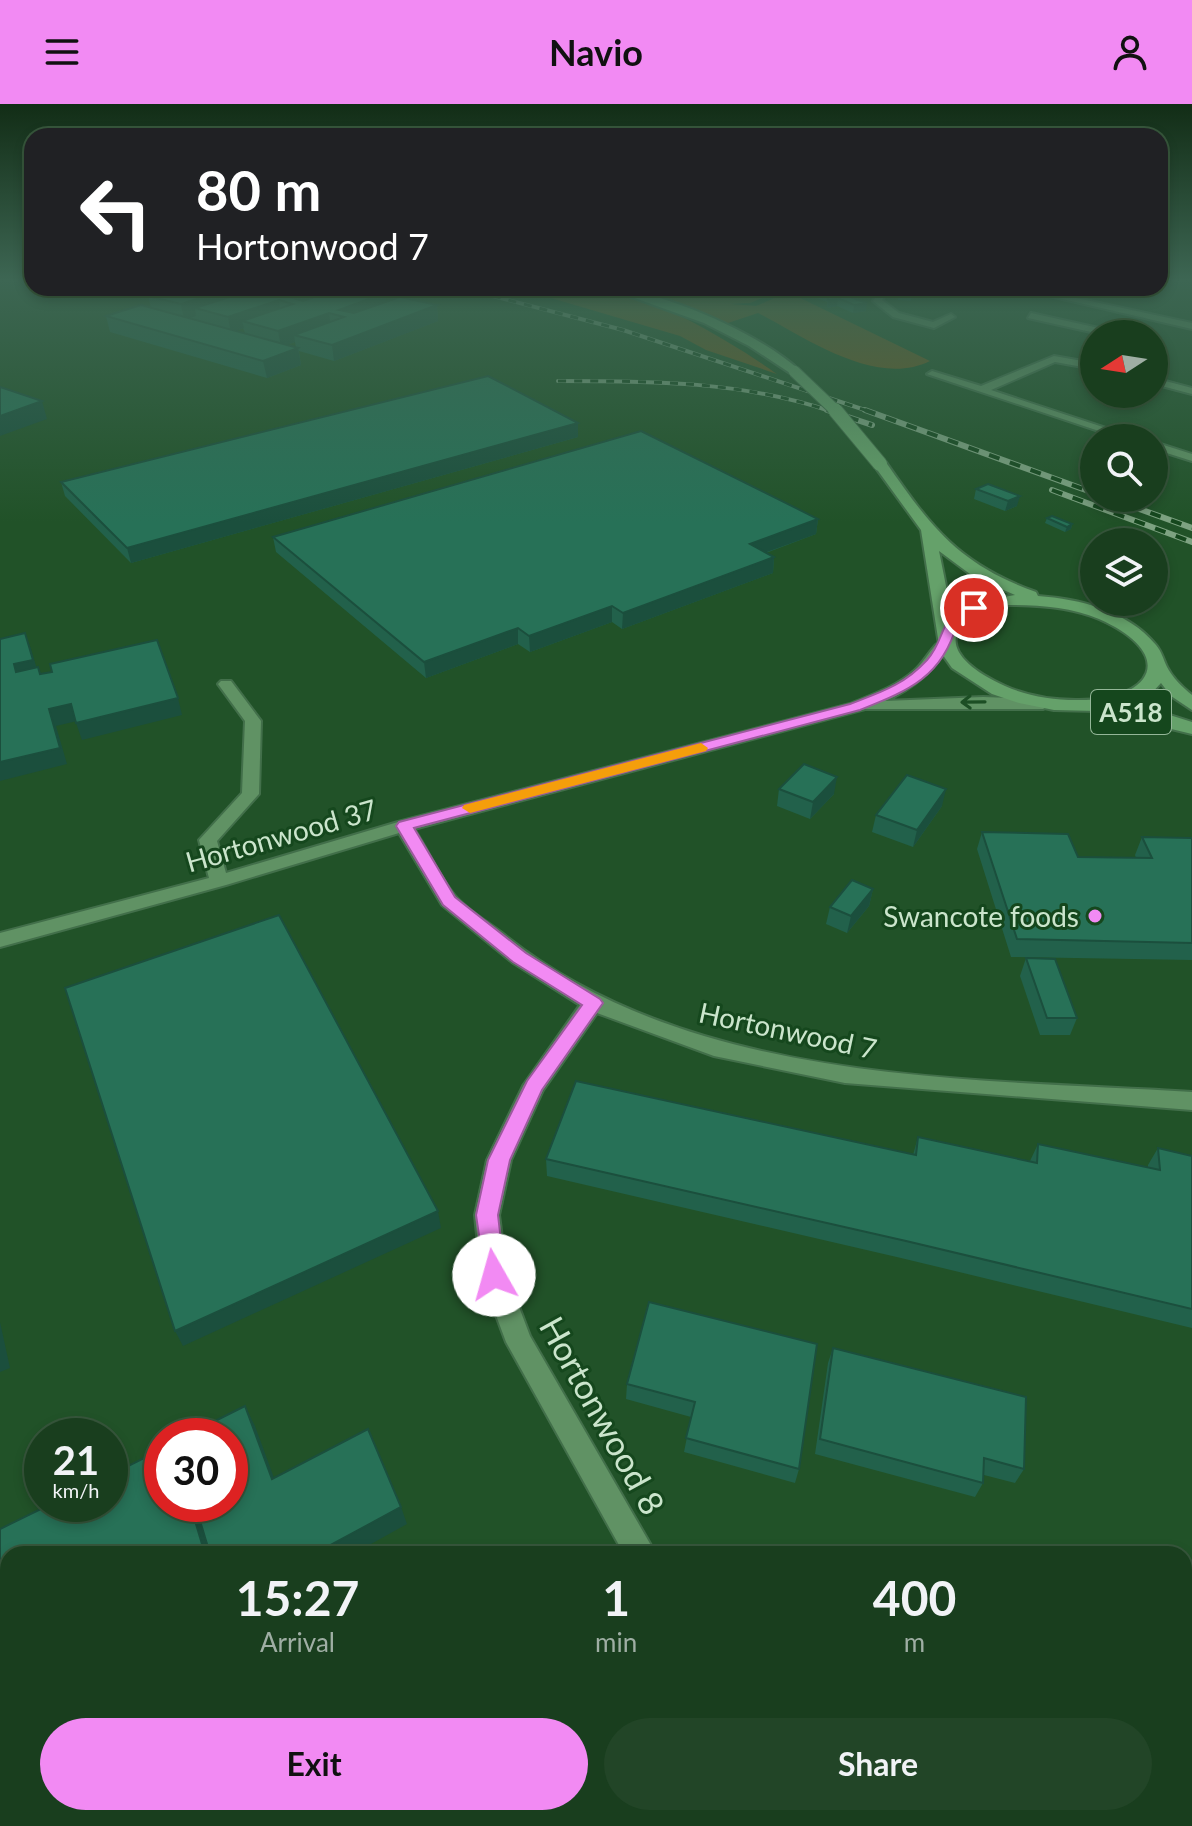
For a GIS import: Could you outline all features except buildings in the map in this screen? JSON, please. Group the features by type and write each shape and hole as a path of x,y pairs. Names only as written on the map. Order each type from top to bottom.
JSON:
{"highway":[{"path":"777,361 794,371 829,403 880,464 928,530 974,573 991,582 1051,602 1090,610 1129,628 1153,651 1158,667 1155,680 1146,690 1132,697 1100,705 1059,705 1024,699 982,683 952,658 928,530"},
{"path":"946,637 951,623 964,612 989,603 1009,600 1051,602"},
{"name":"A518","path":"1158,667 1177,692 1192,704"},
{"name":"A518","path":"1059,705 1122,710 1192,728"}],"street":[{"path":"981,390 1048,361"},
{"path":"932,374 1087,424"},
{"path":"1168,385 1192,391"},
{"path":"1168,450 1192,458"},
{"name":"Hortonwood 37","path":"0,940 219,881 404,826 855,707 908,686 934,660 946,637"},
{"path":"219,881 208,840 250,794 253,721 226,684"},
{"name":"Hortonwood 37","path":"855,707 983,702 1059,705"},
{"name":"Hortonwood 7","path":"404,826 449,901 519,957 593,1003 714,1048 845,1075 1192,1101"},
{"name":"Hortonwood 8","path":"593,1003 534,1086 499,1160 487,1215 494,1275 519,1342 636,1546"}],"shaded area":[{"path":"740,361 758,361 777,374"},
{"path":"857,361 929,361 909,368"}],"railway":[{"path":"718,361 866,410"},
{"path":"558,381 697,385 765,394 833,412"},
{"path":"827,410 833,412"},
{"path":"866,410 871,412"},
{"path":"866,410 1080,488"},
{"path":"833,412 872,425"},
{"path":"1052,490 1192,542"},
{"path":"1148,512 1192,528"}],"slow traffic":[{"path":"470,808 701,748"}],"place":[{"name":"Swancote foods","path":"1095,916"}],"route":[{"path":"494,1275 487,1215 499,1160 534,1086 593,1003 519,957 449,901 404,826 855,707 908,686 934,660 945,642 951,623 974,608"}]}
